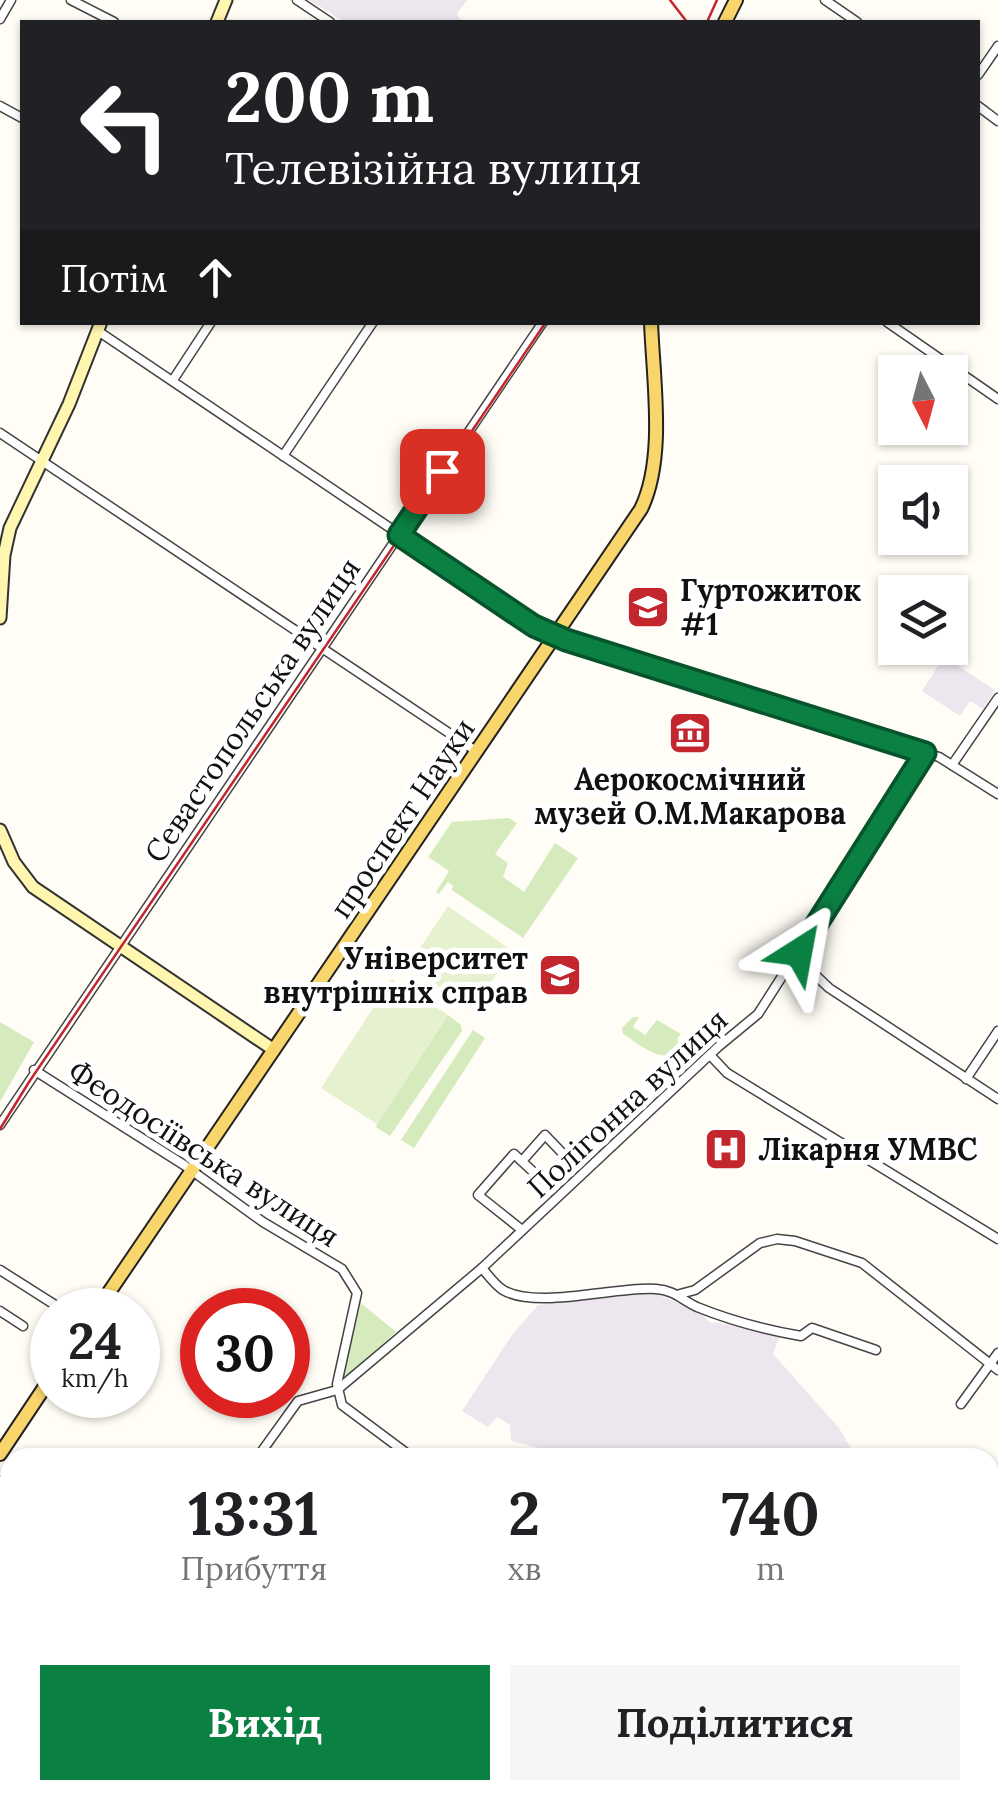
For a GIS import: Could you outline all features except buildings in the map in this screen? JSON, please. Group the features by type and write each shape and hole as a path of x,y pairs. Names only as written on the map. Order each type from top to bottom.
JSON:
{"main road":[{"name":"проспект Науки","path":"112,1288 641,509 651,485 654,456 651,325"},
{"path":"0,618 10,528 70,404 100,327"},
{"path":"0,830 14,862 33,888 274,1050"},
{"path":"4,1448 30,1409"}],"street":[{"path":"0,19 11,0"},
{"path":"72,0 110,20"},
{"path":"296,0 319,19"},
{"path":"825,0 853,20"},
{"path":"980,72 998,46"},
{"path":"173,380 209,325"},
{"path":"283,456 372,325"},
{"name":"Севастопольська вулиця","path":"0,1125 542,325"},
{"path":"891,325 998,400"},
{"path":"100,327 534,626 925,753 998,794"},
{"path":"0,434 323,646 476,752"},
{"path":"952,765 998,698"},
{"name":"Полігонна вулиця","path":"264,1448 298,1401 337,1390 482,1268 758,1014 925,753"},
{"path":"799,952 810,970 829,988 998,1099"},
{"path":"966,1079 998,1031"},
{"path":"710,1055 727,1073 998,1239"},
{"name":"Феодосіївська вулиця","path":"34,1070 263,1222 342,1269 357,1293 357,1305 337,1390"},
{"path":"522,1161 545,1135 568,1158 542,1179 514,1154 478,1196 522,1230"},
{"path":"482,1268 502,1290 516,1294 590,1296 643,1289 680,1294 695,1290 760,1242 795,1241 862,1263 994,1367"},
{"path":"0,1270 30,1289"},
{"path":"680,1294 692,1305 742,1322 801,1336 812,1328 876,1350"},
{"path":"0,1311 23,1326"},
{"path":"960,1404 994,1367 998,1353"},
{"path":"337,1390 342,1405 400,1448"}],"shaded area":[{"path":"309,0 467,0 457,14 461,20 342,20"},
{"path":"939,665 956,665 995,690 983,709 970,701 960,716 922,691"},
{"path":"654,1293 698,1311 710,1322 780,1336 773,1354 839,1428 851,1448 539,1448 511,1441 510,1425 497,1417 488,1427 462,1411 512,1335 538,1305"}],"green space":[{"path":"509,818 517,823 495,854 508,863 503,877 524,892 555,843 578,858 523,938 452,890 448,882 439,894 436,892 449,871 428,857 452,822"},
{"path":"448,906 511,950 474,1010 408,966"},
{"path":"392,979 448,1015 377,1124 321,1088"},
{"path":"448,1015 461,1025 462,1031 390,1136 377,1124"},
{"path":"633,1017 639,1017 633,1027 645,1035 657,1020 681,1034 677,1039 681,1048 659,1055 623,1034 622,1028"},
{"path":"0,1022 34,1042 0,1102"},
{"path":"473,1030 485,1038 414,1148 401,1140"},
{"path":"361,1303 396,1332 343,1379 342,1376"}],"tram line":[{"path":"670,0 685,20"},
{"path":"708,20 717,0"},
{"path":"0,1129 544,325"}],"place":[{"name":"Гуртожиток #1","path":"648,607"},
{"name":"Аерокосмічний музей О.М.Макарова","path":"690,733"},
{"name":"Університет внутрішніх справ","path":"560,975"},
{"name":"Лікарня УМВС","path":"726,1149"}],"route":[{"path":"442,471 399,535 534,626 566,640 925,753 799,952"}]}
